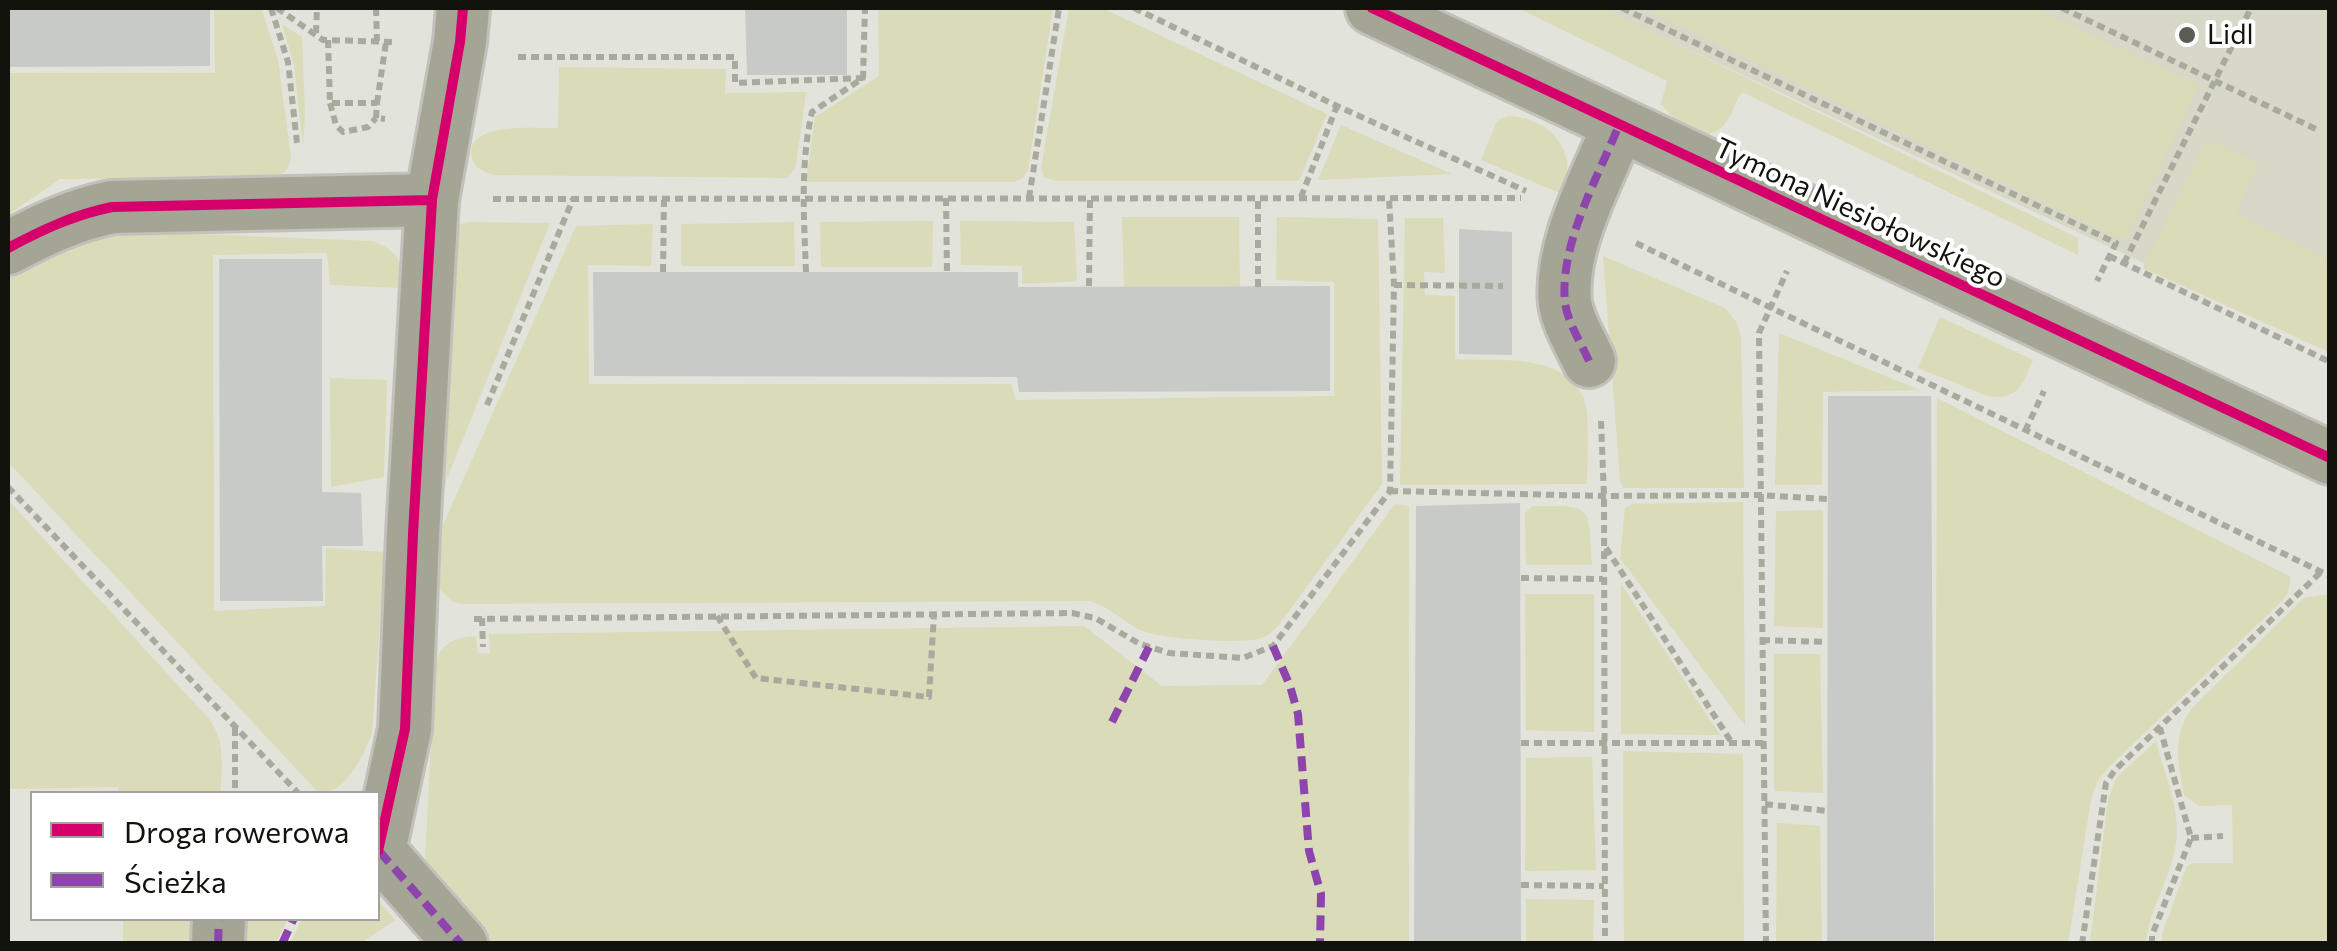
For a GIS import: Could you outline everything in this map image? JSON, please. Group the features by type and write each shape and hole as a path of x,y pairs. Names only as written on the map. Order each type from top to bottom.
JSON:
{"street":[{"name":"Tymona Niesiołowskiego","path":"1372,8 2330,458"},
{"path":"380,842 405,730 432,200 460,36"},
{"path":"1589,361 1569,318 1565,267 1620,124"},
{"path":"8,248 55,223 112,207 432,200"},
{"path":"380,853 460,944"}],"path":[{"path":"274,8 323,40 460,36 735,57 735,84 863,78"},
{"path":"274,8 288,62 304,204"},
{"path":"316,35 317,8"},
{"path":"328,40 330,103 336,125 343,132 368,127 376,118 382,41 376,8"},
{"path":"863,78 865,8"},
{"path":"1029,198 1060,8"},
{"path":"432,200 1542,198 1337,106 1134,8"},
{"path":"1622,8 2116,243 2025,430"},
{"path":"2062,8 2320,131"},
{"path":"2124,263 2251,8"},
{"path":"806,272 803,198 812,112 863,78"},
{"path":"330,103 377,103"},
{"path":"1301,198 1337,106"},
{"path":"376,118 445,121"},
{"path":"946,198 947,274"},
{"path":"1089,286 1090,198"},
{"path":"1258,198 1258,286"},
{"path":"409,622 482,618 1072,613 1095,618 1140,644 1170,653 1243,658 1272,646 1390,491 1394,285 1390,198"},
{"path":"482,418 574,199"},
{"path":"662,272 664,200"},
{"path":"1582,216 2325,574 2115,770 2106,783 2082,944"},
{"path":"1766,944 1759,332 1812,216"},
{"path":"2109,256 2330,362"},
{"path":"1394,285 1565,286"},
{"path":"1589,361 1601,422 1604,496 1605,944"},
{"path":"8,487 295,791"},
{"path":"1390,491 1760,495 1827,500"},
{"path":"1603,544 1732,744"},
{"path":"1521,578 1604,579"},
{"path":"717,616 756,678 930,697 934,614"},
{"path":"482,618 483,647"},
{"path":"1762,640 1827,642"},
{"path":"235,726 235,791"},
{"path":"2152,944 2152,934 2191,838 2160,728"},
{"path":"1521,742 1764,743"},
{"path":"1765,804 1828,811"},
{"path":"2191,838 2223,836"},
{"path":"1522,885 1604,886"}],"shaded area":[{"path":"1600,8 2329,8 2329,350"}],"green space":[{"path":"214,8 261,8 278,60 291,157 284,172 276,178 60,179 8,215 8,73 215,73"},
{"path":"878,8 1053,8 1028,170 1023,178 1014,182 806,182 815,117 879,76"},
{"path":"1069,8 1102,8 1327,114 1299,181 1056,181 1044,177 1041,168"},
{"path":"1518,8 1602,8 2078,238 2078,255 1742,92 1719,130 1701,134 1661,104 1667,81"},
{"path":"1643,8 2034,8 2199,85 2125,241"},
{"path":"282,24 302,37 303,146 294,65"},
{"path":"559,67 726,69 725,93 806,92 796,166 787,178 494,175 479,168 471,154 481,136 506,129 558,128"},
{"path":"1507,116 1537,123 1559,142 1567,162 1562,194 1481,160 1497,121"},
{"path":"1341,125 1452,174 1318,180"},
{"path":"2206,139 2258,163 2236,214 2329,259 2329,352 2143,268"},
{"path":"1122,217 1239,217 1240,286 1124,287"},
{"path":"1277,217 1378,219 1382,484 1278,626 1264,637 1198,640 1148,633 1090,601 460,604 439,589 443,525 576,226 653,224 651,266 588,265 589,384 1011,384 1016,400 1334,396 1334,282 1276,280"},
{"path":"1405,218 1443,218 1445,273 1424,272 1425,295 1455,296 1455,359 1526,362 1560,372 1573,382 1583,397 1588,426 1587,484 1400,485"},
{"path":"933,221 932,267 821,267 820,222"},
{"path":"960,221 1074,222 1077,281 1022,284 1022,266 961,265"},
{"path":"468,222 550,223 440,496 454,226"},
{"path":"794,222 795,266 681,266 681,224"},
{"path":"123,231 371,241 387,248 400,264 402,288 330,285 327,253 213,255 214,611 325,606 326,548 385,552 372,733 353,772 331,791 317,791 8,462 8,279 77,240"},
{"path":"1603,256 1725,308 1737,323 1741,337 1744,488 1623,488"},
{"path":"1940,317 2033,360 2018,389 2006,396 1988,396 1918,368"},
{"path":"1779,333 1920,390 1823,392 1822,485 1775,485"},
{"path":"330,378 387,380 384,477 331,487"},
{"path":"1937,398 2291,577 2283,600 2097,782 2068,943 1935,943"},
{"path":"8,500 209,719 218,736 222,764 221,791 119,791 118,787 9,789 8,943"},
{"path":"1743,502 1745,726 1620,558 1625,508 1632,504"},
{"path":"1395,504 1409,506 1409,943 489,943 444,894 425,861 435,667 440,652 454,640 476,636 478,653 490,654 489,634 1084,626 1162,686 1262,685"},
{"path":"1533,506 1567,507 1584,513 1590,530 1592,565 1526,565 1525,513"},
{"path":"1823,510 1823,628 1774,626 1776,511"},
{"path":"1621,584 1720,735 1621,734"},
{"path":"1525,594 1594,594 1594,732 1526,730"},
{"path":"2329,594 2329,943 2162,943 2187,866 2233,863 2232,805 2199,806 2184,795 2178,748 2187,716 2304,598"},
{"path":"1774,654 1820,654 1823,793 1774,791"},
{"path":"2156,741 2177,830 2173,856 2146,943 2090,943 2108,800 2116,778"},
{"path":"1623,751 1743,754 1744,943 1624,943"},
{"path":"1592,757 1596,870 1525,871 1526,758"},
{"path":"1777,823 1820,826 1822,943 1776,943"},
{"path":"1526,899 1594,900 1593,943 1526,943"},
{"path":"380,902 395,920 361,943 290,943 301,921 380,921"},
{"path":"123,921 199,921 199,943 123,944"},
{"path":"245,921 287,921 276,943 240,944"}],"building":[{"path":"8,8 210,8 210,66 8,67"},
{"path":"745,8 847,8 847,75 747,75"},
{"path":"1459,229 1512,232 1512,355 1459,354"},
{"path":"219,259 322,259 322,492 361,493 363,546 322,546 323,601 220,601"},
{"path":"593,272 1018,272 1018,287 1330,286 1330,391 1019,392 1017,377 594,376"},
{"path":"1828,396 1931,396 1934,944 1827,944"},
{"path":"1520,503 1521,944 1414,944 1416,506"}],"marked path":[{"path":"1589,361 1567,310 1565,281 1574,235 1619,125"},
{"path":"1273,646 1298,714 1309,851 1321,894 1320,944"},
{"path":"1112,722 1149,647"},
{"path":"380,852 461,944"},
{"path":"218,944 219,921"},
{"path":"282,944 293,921"}],"cycle path":[{"path":"380,842 405,729 432,200 463,8"},
{"path":"1372,8 2330,458"},
{"path":"8,248 58,224 112,207 432,200"}],"place":[{"name":"Lidl","path":"2187,35"}]}
